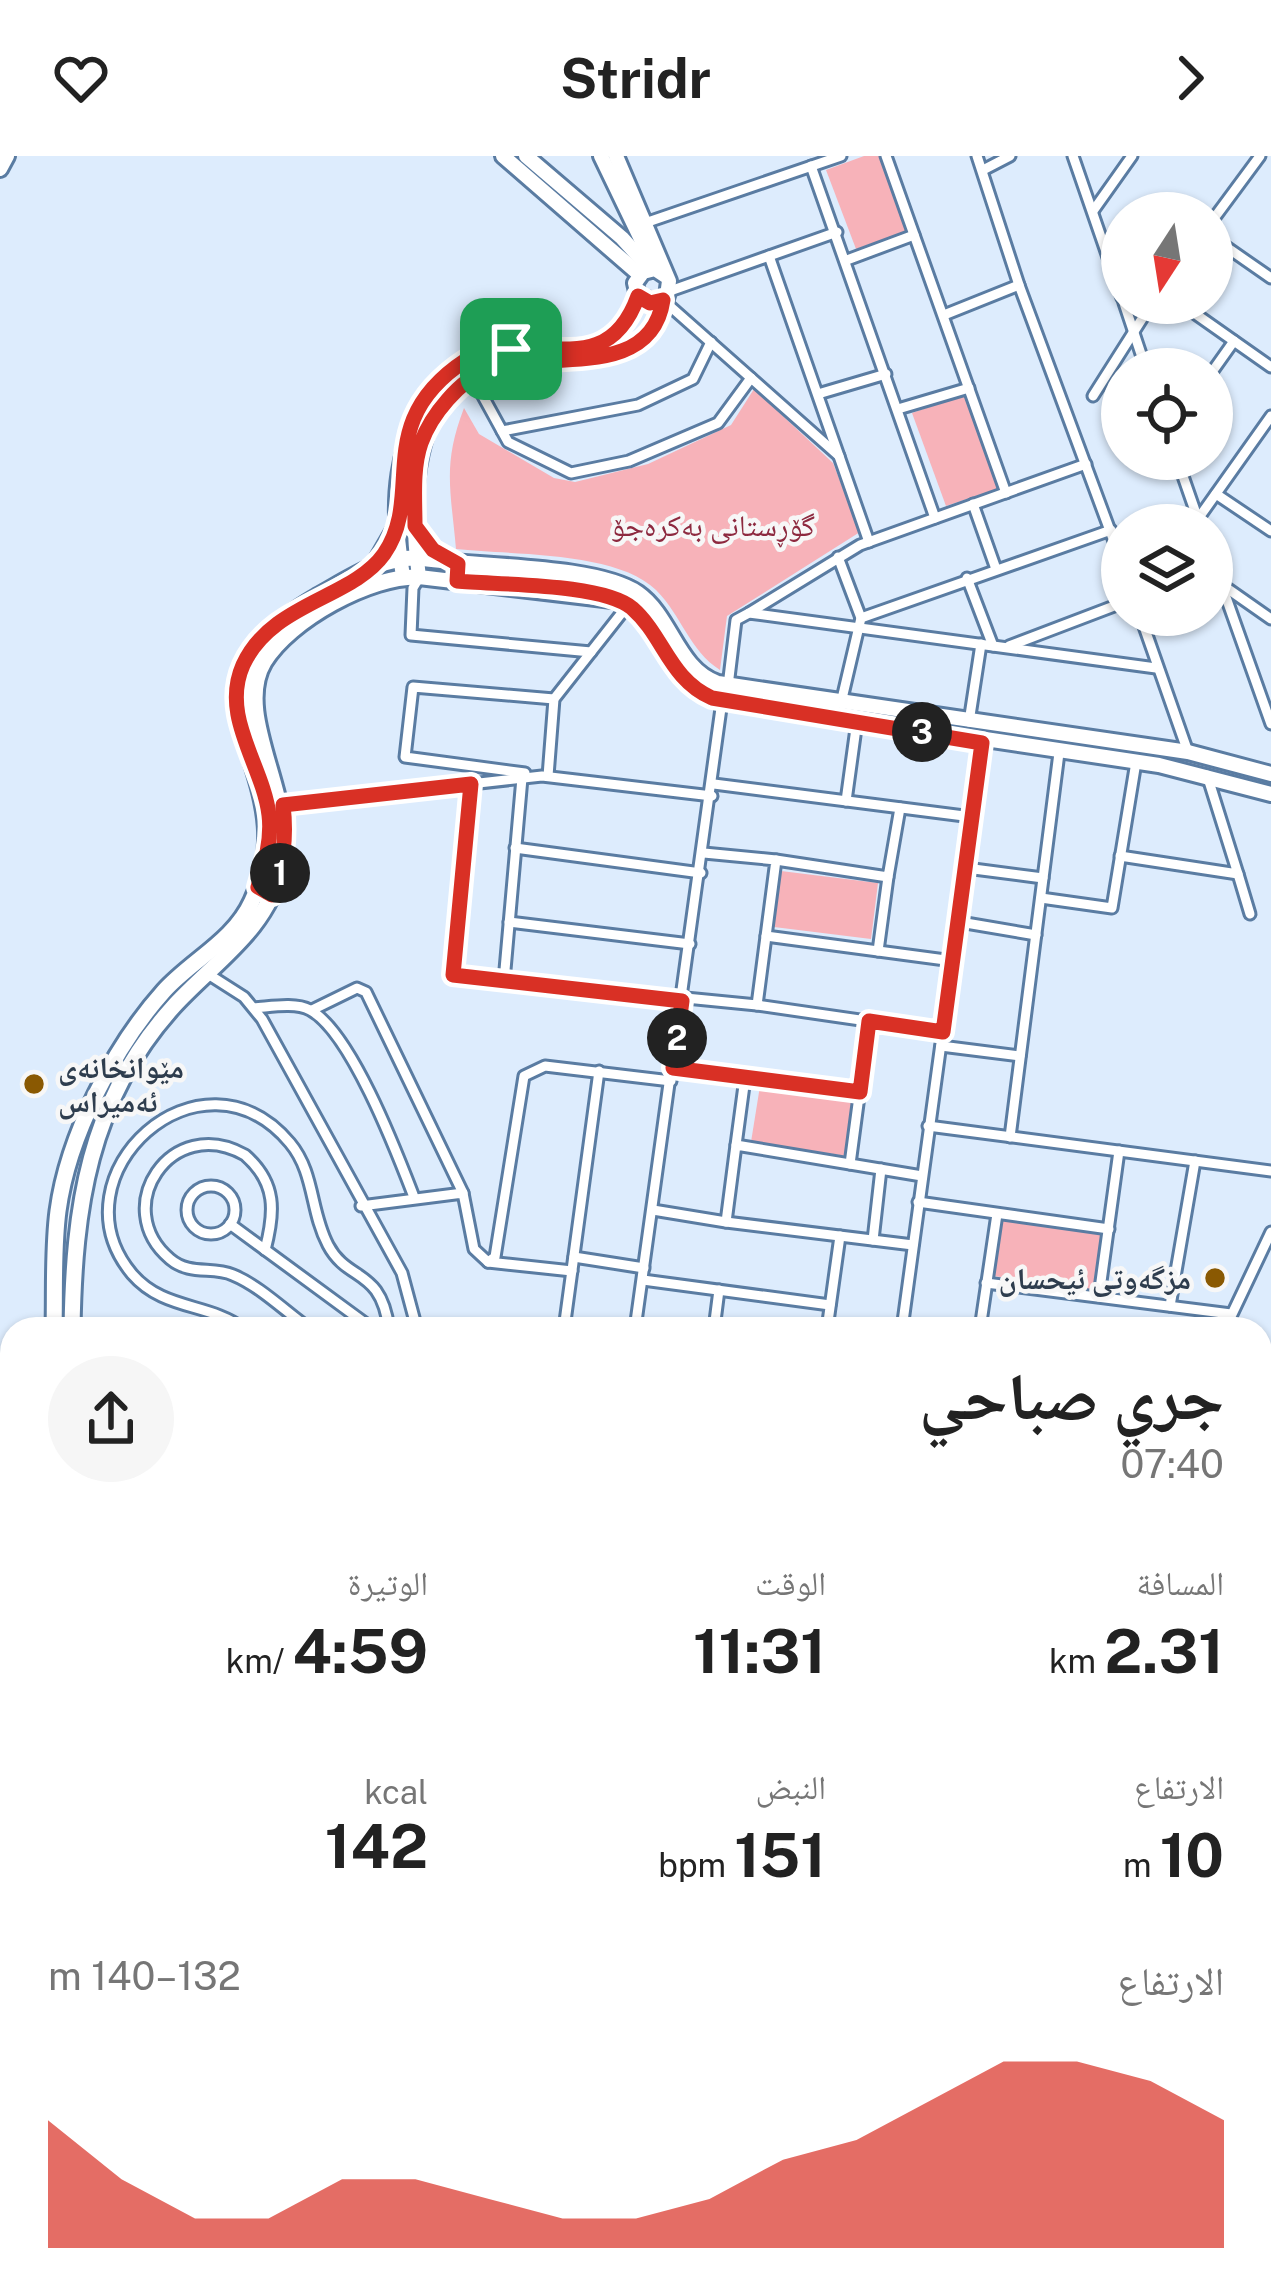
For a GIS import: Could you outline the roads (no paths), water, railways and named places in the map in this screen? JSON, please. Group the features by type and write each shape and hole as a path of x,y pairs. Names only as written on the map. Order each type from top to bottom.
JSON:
{"main road":[{"path":"0,169 7,156"},
{"path":"503,156 658,280"},
{"path":"526,156 622,238 658,280"},
{"path":"601,156 658,280 650,303 638,296"},
{"path":"408,558 415,526 416,466 424,435 473,378 500,366 570,363 623,348 650,333 658,280 645,223 616,156"},
{"path":"412,580 397,526 406,435 453,370 487,351 569,349 601,341 626,327 638,296 658,280"},
{"path":"372,567 397,526"},
{"path":"415,526 457,573"},
{"path":"54,1317 58,1207 80,1135 147,1011 173,981 227,936 265,891 269,813 240,724 239,675 249,654 276,625 372,567 408,558 457,573 585,593 628,605 678,674 703,694 841,703 969,723 1131,756 1271,794"},
{"path":"72,1317 75,1223 86,1165 143,1046 175,1004 246,937 284,852 283,805 256,708 262,665 302,626 412,580 457,573 620,584 651,604 696,670 725,693 982,743 1131,756 1162,748 1271,774"},
{"path":"1159,765 1162,748"}],"street":[{"path":"645,223 841,156"},
{"path":"886,156 1006,493"},
{"path":"977,156 1019,285 1101,504"},
{"path":"983,170 1010,156"},
{"path":"1073,156 1101,235"},
{"path":"1093,211 1132,156"},
{"path":"1233,193 1260,156"},
{"path":"811,166 935,518"},
{"path":"837,232 769,256 658,280 711,343 842,459"},
{"path":"847,260 914,235"},
{"path":"1233,252 1271,278"},
{"path":"769,256 869,542"},
{"path":"944,315 1019,285"},
{"path":"1131,324 1139,348"},
{"path":"1094,396 1137,324"},
{"path":"1210,324 1266,364 1271,346"},
{"path":"1229,348 1234,341"},
{"path":"502,431 638,405 693,379 711,343"},
{"path":"818,394 886,374"},
{"path":"473,378 515,447 560,472 606,467 718,423 751,378"},
{"path":"898,409 969,388"},
{"path":"1210,504 1271,416"},
{"path":"749,613 838,556 869,542 1086,464"},
{"path":"1216,494 1271,531"},
{"path":"973,505 996,569"},
{"path":"858,623 968,578 1101,533"},
{"path":"838,556 858,623 841,703"},
{"path":"968,578 992,646 969,723"},
{"path":"412,580 411,635 591,652"},
{"path":"1233,592 1271,619"},
{"path":"545,776 554,699 628,605"},
{"path":"992,646 1101,610"},
{"path":"637,1317 738,614 858,623 1156,668"},
{"path":"1233,618 1271,724"},
{"path":"1146,636 1188,752"},
{"path":"554,699 413,687 405,757 545,776 846,801 972,817"},
{"path":"846,801 857,721"},
{"path":"904,1317 982,743"},
{"path":"1010,1137 1059,753"},
{"path":"1041,898 1112,908 1131,756"},
{"path":"283,805 545,776"},
{"path":"1207,776 1250,914"},
{"path":"504,981 522,778"},
{"path":"471,784 453,975 757,1005 943,1032"},
{"path":"878,951 900,808"},
{"path":"515,848 701,873"},
{"path":"704,853 888,877"},
{"path":"1120,856 1238,874"},
{"path":"757,1005 776,860"},
{"path":"966,868 1043,878"},
{"path":"509,922 690,944"},
{"path":"960,922 1036,934"},
{"path":"766,936 953,962"},
{"path":"208,974 254,1008 407,1285 414,1317"},
{"path":"254,1008 312,1010 364,990 464,1193 474,1249 488,1262 572,1271"},
{"path":"312,1010 375,1101 414,1197"},
{"path":"850,1164 869,1021"},
{"path":"940,1046 1020,1056"},
{"path":"488,1262 495,1257 524,1076 545,1066 671,1081"},
{"path":"673,1068 860,1092"},
{"path":"566,1317 599,1071"},
{"path":"726,1222 745,1078"},
{"path":"228,1317 158,1298 129,1269 112,1234 112,1195 126,1155 163,1115 186,1108 253,1114 286,1138 310,1178 329,1249 376,1286 385,1317"},
{"path":"928,1126 1271,1171"},
{"path":"265,1250 272,1221 271,1190 245,1155 195,1144 173,1154 153,1176 148,1223 170,1259 194,1271 232,1275 293,1317"},
{"path":"736,1144 922,1176"},
{"path":"1100,1296 1119,1151"},
{"path":"1170,1306 1195,1161"},
{"path":"873,1240 880,1169"},
{"path":"210,1186 228,1193 235,1210 230,1224 211,1234 194,1227 186,1210 193,1193 210,1186"},
{"path":"361,1206 464,1193"},
{"path":"918,1202 1108,1229"},
{"path":"652,1210 913,1245"},
{"path":"982,1317 998,1214"},
{"path":"230,1224 357,1317"},
{"path":"1231,1317 1271,1232"},
{"path":"828,1317 840,1236"},
{"path":"574,1256 719,1290 830,1305"},
{"path":"986,1283 1170,1306 1205,1317"},
{"path":"715,1317 719,1290"}],"place":[{"name":"مێوانخانەی ئەمیراس","path":"34,1084"},
{"name":"مزگەوتی ئیحسان","path":"1215,1278"}],"park label":[{"name":"گۆڕستانی بەکرەجۆ","path":"713,525"}]}
